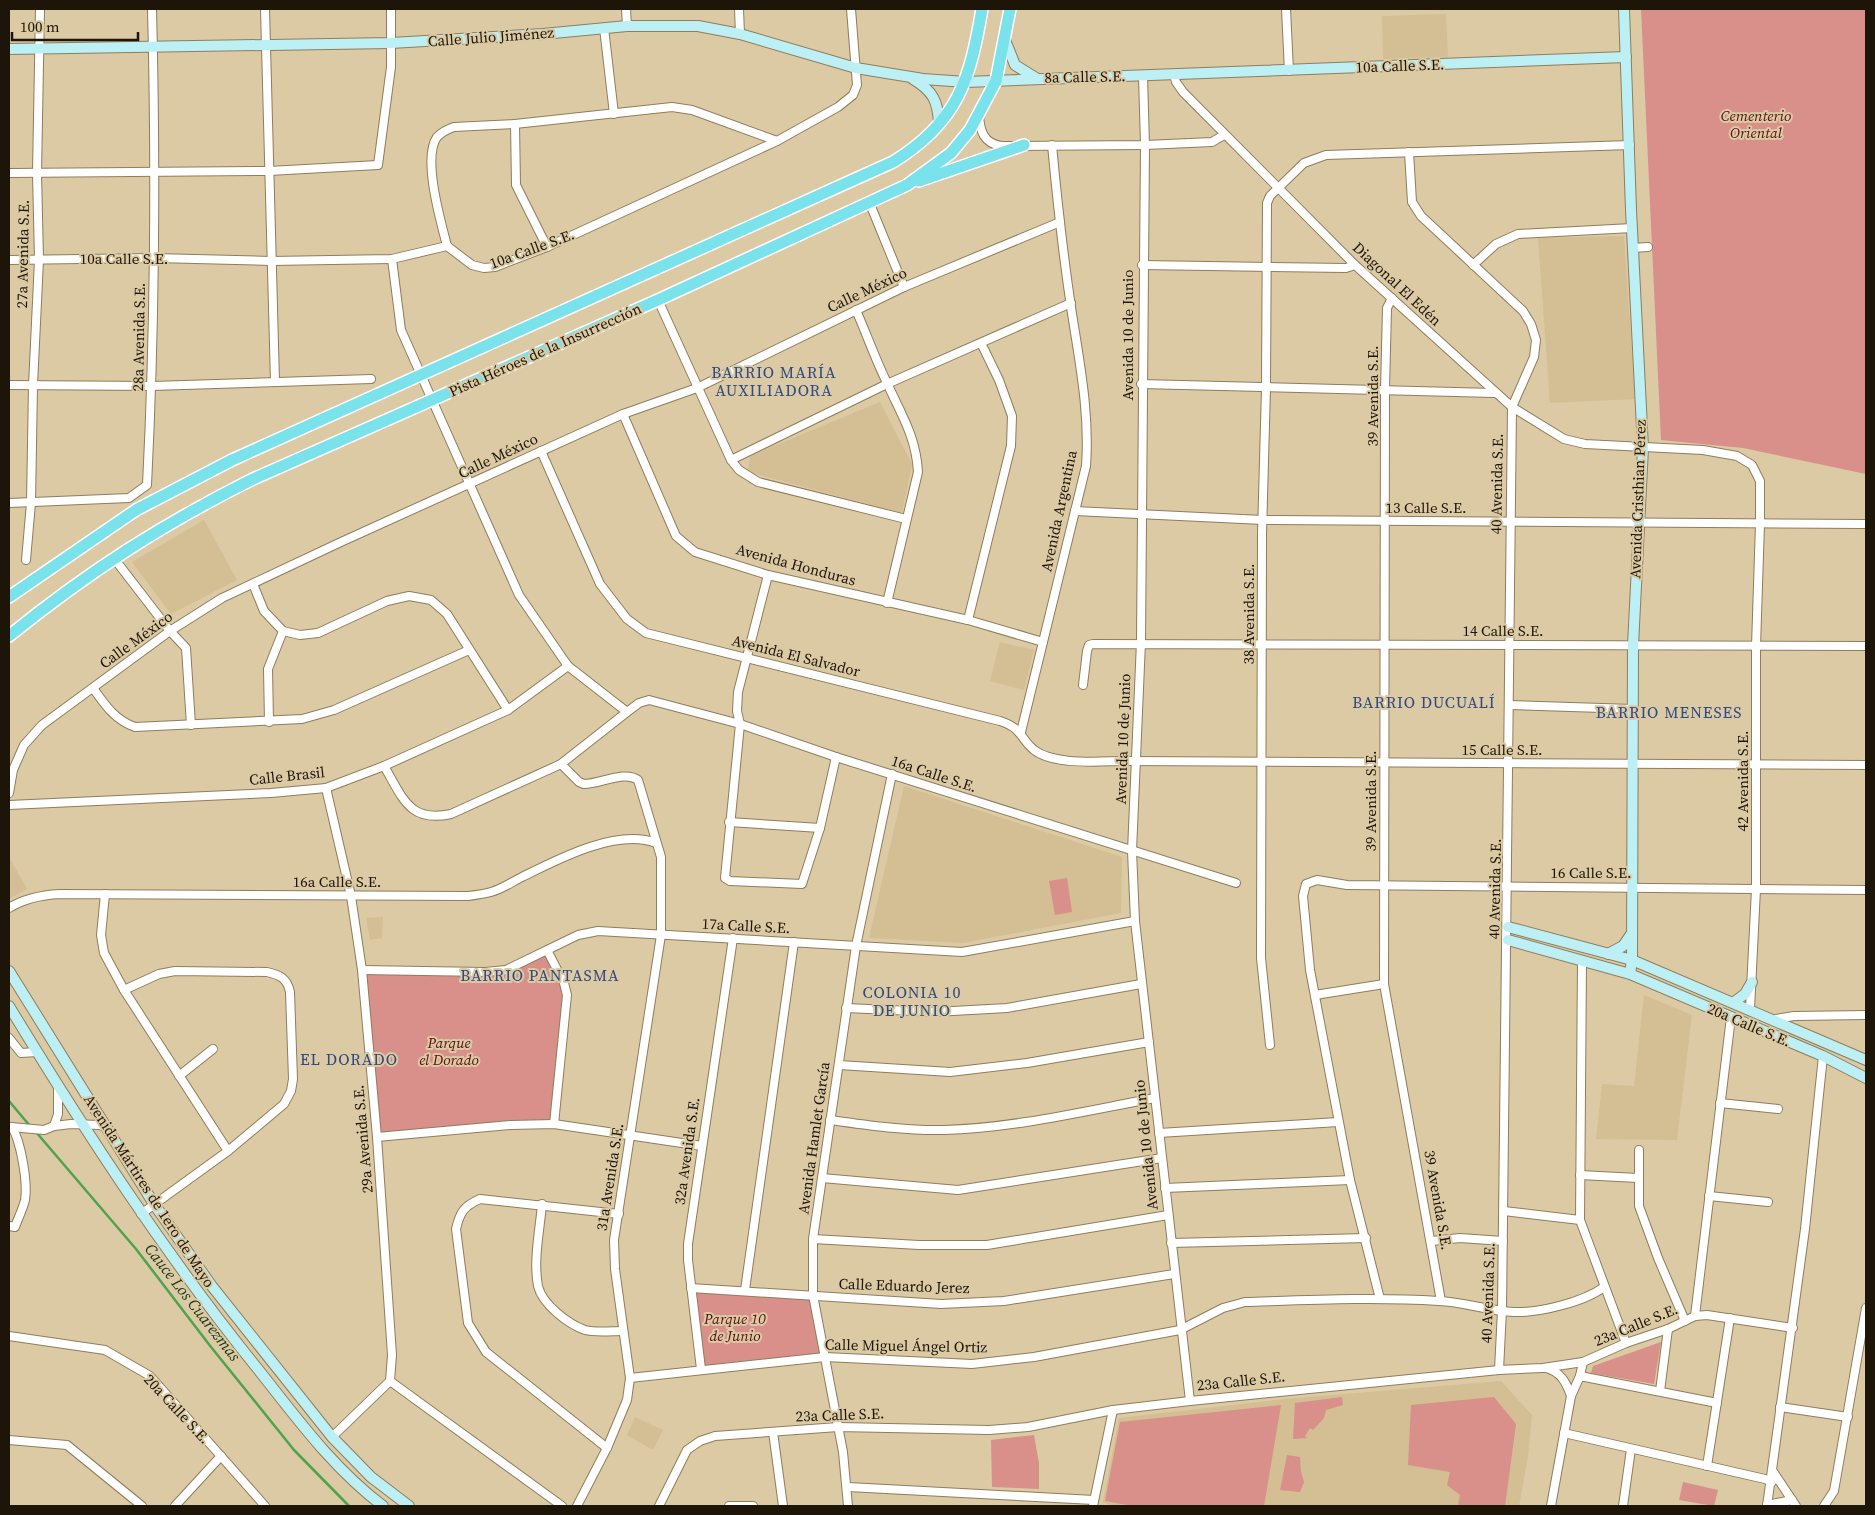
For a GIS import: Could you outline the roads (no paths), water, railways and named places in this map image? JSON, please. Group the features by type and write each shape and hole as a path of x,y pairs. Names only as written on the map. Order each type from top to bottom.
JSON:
{"main road":[{"name":"Pista Héroes de la Insurrección","path":"9,597 128,516 175,488 232,460 858,179 914,149 939,124 953,105 966,82 982,9"},
{"name":"Pista Héroes de la Insurrección","path":"9,636 81,579 113,557 167,524 252,479 658,300 870,204 907,185 951,152 970,130 996,81 1010,9"},
{"path":"907,185 1024,145"}],"street":[{"name":"27a Avenida S.E.","path":"26,560 31,503 32,385 39,260 37,173 41,48 40,9"},
{"name":"28a Avenida S.E.","path":"31,503 129,498 147,485 152,386 155,258 152,9"},
{"path":"265,9 275,382"},
{"path":"9,173 269,171 378,165 391,67 391,9"},
{"path":"626,9 627,26"},
{"path":"739,9 740,34"},
{"path":"851,9 856,68"},
{"path":"1286,9 1289,71"},
{"name":"Avenida Cristhian Pérez","path":"1624,9 1643,448 1633,645 1632,960"},
{"name":"Calle Julio Jiménez","path":"9,49 391,43 627,26 698,26 740,34 856,68 910,77 966,82"},
{"path":"604,28 614,114"},
{"path":"1005,40 1015,64 1036,78"},
{"name":"10a Calle S.E.","path":"1174,75 1626,57"},
{"name":"10a Calle S.E.","path":"9,260 155,258 271,261 392,259 447,246 472,265 484,268 495,267 547,247 777,141 838,107 852,95 857,85 856,68"},
{"name":"8a Calle S.E.","path":"966,82 1036,78 1174,75"},
{"name":"Diagonal El Edén","path":"1174,75 1179,88 1224,135 1355,264 1512,408 1564,439 1585,444 1703,450 1737,456 1752,465 1760,481 1760,524"},
{"name":"Avenida 10 de Junio","path":"1143,76 1140,642 1137,761 1132,851 1134,921 1180,1330 1190,1401"},
{"path":"910,77 925,86 935,97 939,124"},
{"path":"447,246 432,191 433,146 438,137 446,130 454,127 515,124 672,107 692,110 777,141"},
{"path":"979,114 981,130 988,142 1002,146 1144,145 1212,142 1224,135"},
{"path":"515,124 516,185 547,247"},
{"name":"Avenida Argentina","path":"1021,732 1086,466 1088,440 1086,406 1060,222 1052,145"},
{"name":"38 Avenida S.E.","path":"1270,1045 1261,958 1267,202 1278,188 1304,163 1326,155 1630,145"},
{"path":"1409,152 1412,202 1421,216 1523,311 1536,340 1534,357 1512,408"},
{"path":"870,204 904,287"},
{"name":"Calle México","path":"9,793 13,770 24,745 42,724 170,631 222,598 541,450 623,414 697,388 904,287 1060,222"},
{"path":"1473,265 1496,244 1518,234 1632,228"},
{"path":"1633,248 1648,247"},
{"path":"392,259 401,330 519,595 568,666 627,712"},
{"path":"1142,265 1346,268 1355,264"},
{"name":"39 Avenida S.E.","path":"1392,298 1387,308 1386,390 1384,984 1432,1241 1441,1301"},
{"path":"658,300 731,460 739,470 758,482 906,519"},
{"path":"731,460 887,384 1071,303"},
{"path":"856,310 887,384 912,434 916,452 918,472 887,603"},
{"path":"968,620 1011,446 1012,416 999,380 981,343"},
{"path":"9,385 152,386 371,379"},
{"path":"1141,384 1494,393"},
{"name":"40 Avenida S.E.","path":"1499,1370 1502,1310 1508,940 1512,408"},
{"name":"Avenida Honduras","path":"623,414 676,536 695,552 768,575 968,620 1043,642"},
{"name":"Avenida El Salvador","path":"541,450 600,584 628,619 646,633 1000,721 1021,732 1033,749 1044,756 1063,760 1137,761"},
{"path":"9,503 31,503"},
{"name":"13 Calle S.E.","path":"1075,511 1263,520 1866,524"},
{"name":"42 Avenida S.E.","path":"1750,1009 1756,889 1758,764 1756,646 1760,524"},
{"path":"113,557 170,631 186,648 191,725"},
{"path":"768,575 738,692 737,711 740,724 725,878 730,881 802,884 820,828 836,758"},
{"path":"253,584 264,612 283,631 300,635 318,633 387,601 409,596 431,600 447,614 508,710"},
{"path":"269,722 268,669 283,631"},
{"name":"14 Calle S.E.","path":"1083,686 1089,645 1140,642 1866,646"},
{"path":"93,688 113,714 124,723 135,727 302,719 334,710 469,650"},
{"name":"Calle Brasil","path":"9,804 271,793 326,788 384,766 508,710 568,666"},
{"name":"16a Calle S.E.","path":"384,766 406,804 418,814 436,818 451,814 562,764 639,702 649,700 740,724 836,758 1236,883"},
{"path":"1510,705 1632,709"},
{"name":"15 Calle S.E.","path":"1137,761 1263,760 1384,763 1866,765"},
{"name":"31a Avenida S.E.","path":"562,764 578,782 584,784 633,776 638,780 661,857 662,873 661,935 614,1240 615,1269 630,1378 627,1400 607,1448 577,1506"},
{"name":"Avenida Hamlet García","path":"848,1506 848,1487 813,1295 813,1238 856,946 892,774"},
{"name":"29a Avenida S.E.","path":"326,788 351,896 362,970 377,1137 392,1355 390,1381"},
{"path":"729,822 820,828"},
{"name":"16a Calle S.E.","path":"9,908 20,901 39,895 351,896 476,894 492,892 566,855 583,850 630,838 645,839 656,843"},
{"name":"16 Calle S.E.","path":"1315,995 1310,970 1303,896 1306,884 1316,880 1347,885 1866,890"},
{"path":"105,894 102,935 104,953 124,990 228,1151"},
{"name":"17a Calle S.E.","path":"362,970 485,972 506,970 548,952 578,935 598,931 962,952 1134,921"},
{"name":"20a Calle S.E.","path":"1508,927 1632,960 1776,1019 1866,1060"},
{"path":"1608,954 1623,946 1632,932"},
{"name":"32a Avenida S.E.","path":"701,1369 691,1288 688,1244 733,938"},
{"name":"20a Calle S.E.","path":"1508,940 1630,974 1823,1056 1866,1078"},
{"path":"745,1290 794,942"},
{"path":"548,952 564,984 567,995 554,1124"},
{"path":"1630,974 1632,960"},
{"path":"1582,961 1580,1220 1626,1343"},
{"path":"124,990 159,974 175,970 267,972 280,975 288,983 290,992 293,1079 291,1091 284,1104 228,1151 141,1214"},
{"name":"Avenida Mártires de 1ero de Mayo","path":"9,971 154,1204 211,1285 332,1437 371,1477 409,1506"},
{"path":"1734,1002 1745,994 1752,982"},
{"path":"846,1008 934,1012 1007,1008 1142,984"},
{"path":"1380,1299 1350,1180 1315,995 1384,984"},
{"name":"Avenida Mártires de 1ero de Mayo","path":"9,1006 141,1214 199,1295 321,1448 358,1488 383,1506"},
{"path":"1776,1019 1794,1016 1866,1015"},
{"path":"1695,1316 1731,1017"},
{"path":"9,1038 21,1053 37,1052"},
{"path":"839,1065 950,1072 1027,1063 1148,1042"},
{"path":"179,1076 213,1049"},
{"path":"1772,1469 1794,1503 1767,1506 1772,1482 1772,1469 1780,1407 1793,1328 1823,1056"},
{"path":"54,1126 60,1098 58,1084"},
{"path":"830,1120 898,1128 952,1130 990,1127 1155,1098"},
{"path":"1720,1103 1778,1109"},
{"path":"1159,1133 1338,1122"},
{"path":"377,1137 511,1125 554,1124 702,1146"},
{"path":"9,1226 15,1226 25,1200 20,1147 13,1127 40,1129 54,1126 84,1125 107,1128"},
{"path":"1639,1150 1639,1206 1658,1258 1685,1321"},
{"path":"822,1178 958,1190 1162,1158"},
{"path":"1580,1175 1638,1178"},
{"path":"1165,1188 1350,1180"},
{"path":"1709,1196 1768,1202"},
{"path":"607,1448 486,1352 476,1339 468,1322 456,1229 459,1214 467,1205 480,1199 542,1204 619,1214"},
{"path":"542,1204 537,1272 538,1288 552,1309 565,1320 586,1330 623,1331"},
{"path":"1504,1211 1580,1220"},
{"path":"813,1238 919,1245 987,1245 1168,1215"},
{"path":"1171,1243 1366,1238"},
{"path":"1432,1241 1460,1238 1503,1241"},
{"name":"Calle Eduardo Jerez","path":"691,1288 941,1304 1004,1301 1174,1274"},
{"path":"199,1295 211,1285"},
{"name":"Calle Miguel Ángel Ortiz","path":"630,1378 825,1357 972,1364 1034,1357 1180,1330 1224,1308 1245,1302 1380,1299 1441,1301 1513,1312 1549,1308 1594,1294 1604,1287"},
{"path":"1824,1506 1834,1490 1866,1308"},
{"name":"23a Calle S.E.","path":"659,1506 687,1450 700,1440 715,1436 838,1427 990,1430 1028,1427 1113,1410 1499,1370 1543,1368 1583,1362 1626,1343 1668,1329 1695,1316 1730,1318 1793,1328"},
{"path":"1707,1466 1730,1318"},
{"path":"1660,1391 1668,1329"},
{"name":"20a Calle S.E.","path":"9,1336 105,1350 150,1376 265,1506"},
{"path":"1550,1506 1571,1396 1580,1376 1583,1362"},
{"path":"1543,1368 1560,1374 1566,1382 1571,1396"},
{"path":"1580,1376 1718,1403"},
{"path":"332,1437 390,1381 562,1506"},
{"path":"1780,1407 1848,1417"},
{"path":"848,1487 1093,1503 1113,1410"},
{"path":"774,1432 783,1506"},
{"path":"1564,1433 1772,1482"},
{"path":"9,1440 67,1445 142,1506"},
{"path":"1623,1506 1631,1449"},
{"path":"175,1506 221,1456"},
{"path":"729,1506 753,1506"}],"waterway":[{"name":"Cauce Los Cuarezmas","path":"9,1101 30,1126"},
{"name":"Cauce Los Cuarezmas","path":"36,1132 136,1249 211,1347 294,1450 349,1506"}],"district":[{"name":"BARRIO MARÍA AUXILIADORA","path":"774,381"},
{"name":"BARRIO DUCUALÍ","path":"1424,702"},
{"name":"BARRIO MENESES","path":"1669,712"},
{"name":"BARRIO PANTASMA","path":"540,975"},
{"name":"COLONIA 10 DE JUNIO","path":"912,1001"},
{"name":"EL DORADO","path":"349,1059"}],"park label":[{"name":"Cementerio Oriental","path":"1756,124"},
{"name":"Parque el Dorado","path":"449,1052"},
{"name":"Parque 10 de Junio","path":"735,1328"}]}
